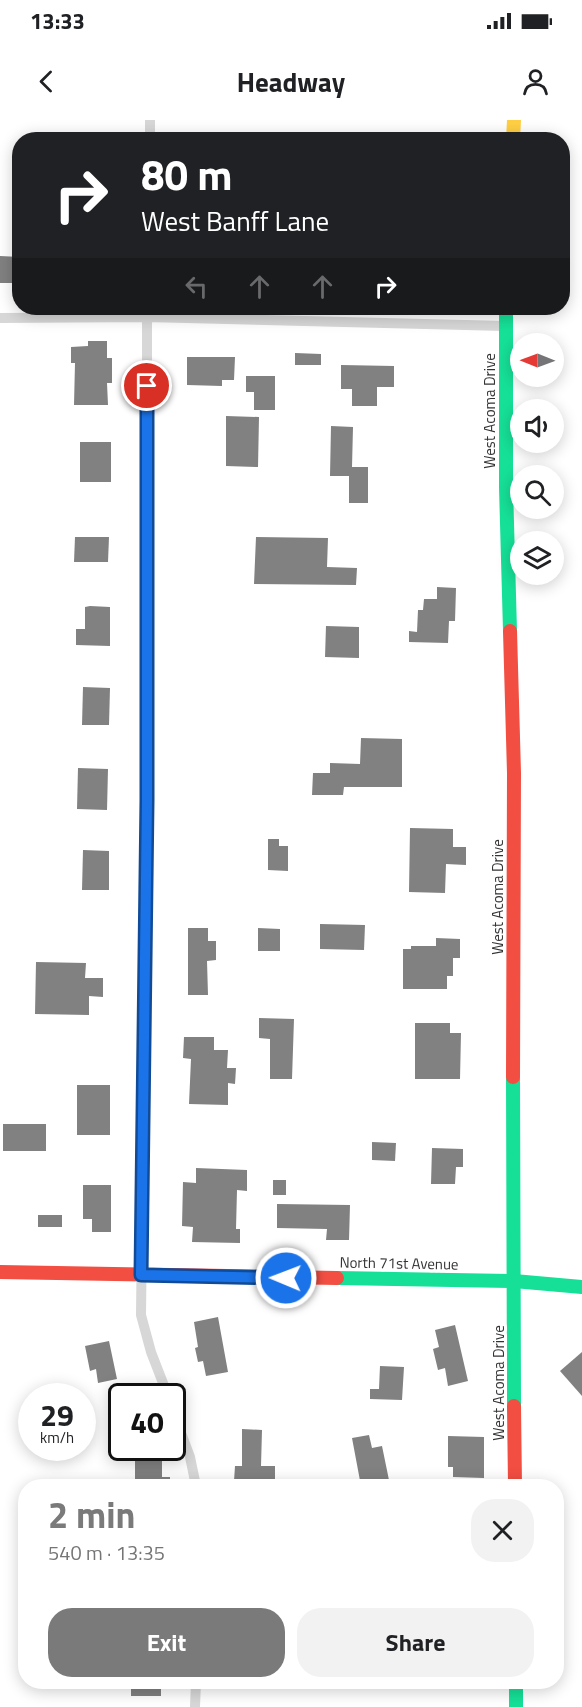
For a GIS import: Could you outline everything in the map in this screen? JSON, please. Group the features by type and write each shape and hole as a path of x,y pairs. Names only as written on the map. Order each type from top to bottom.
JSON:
{"street":[{"path":"0,318 74,315"},
{"path":"147,315 147,800 141,1315 151,1352 163,1383"},
{"path":"224,315 505,326"},
{"name":"West Acoma Drive","path":"506,315 506,487 514,773 512,1260 515,1479"},
{"name":"North 71st Avenue","path":"0,1272 514,1281 582,1287"},
{"path":"186,1446 195,1479"},
{"path":"195,1707 196,1689"},
{"path":"516,1689 516,1707"}],"building":[{"path":"0,256 12,257 12,283 0,283"},
{"path":"88,341 107,341 107,358 112,358 112,383 107,383 108,405 74,405 75,363 71,363 71,347 88,346"},
{"path":"295,353 321,354 321,365 295,365"},
{"path":"187,357 235,357 234,380 222,380 222,386 187,385"},
{"path":"341,365 394,366 394,387 377,387 377,406 352,406 352,389 341,389"},
{"path":"246,376 275,376 275,410 254,410 254,392 246,392"},
{"path":"226,416 259,417 258,467 226,466"},
{"path":"331,426 353,427 352,467 368,467 368,503 349,503 349,476 330,476"},
{"path":"80,442 111,442 111,482 80,482"},
{"path":"75,537 109,537 108,562 74,562"},
{"path":"256,537 328,538 327,567 357,568 356,585 254,584"},
{"path":"437,587 456,588 455,621 449,621 448,643 409,642 409,631 417,632 418,610 423,610 424,599 437,599"},
{"path":"85,607 110,607 110,646 76,645 76,629 85,629"},
{"path":"326,626 359,627 359,658 325,657"},
{"path":"83,687 110,688 109,725 82,725"},
{"path":"361,738 402,739 402,787 344,787 343,795 312,795 313,773 330,773 330,763 360,764"},
{"path":"78,768 108,769 107,810 77,809"},
{"path":"410,828 453,829 453,847 466,847 466,865 446,864 445,893 409,892"},
{"path":"268,839 279,839 279,846 288,846 288,871 268,870"},
{"path":"83,850 109,851 109,890 82,890"},
{"path":"320,924 365,925 364,950 320,949"},
{"path":"188,928 208,928 208,941 216,941 216,960 207,961 208,995 188,995"},
{"path":"258,928 280,929 280,951 258,951"},
{"path":"436,938 460,939 460,958 453,958 453,976 447,976 447,989 403,989 403,949 411,949 411,946 436,946"},
{"path":"36,962 86,963 85,978 103,978 103,997 89,996 89,1015 35,1014"},
{"path":"259,1018 294,1019 292,1079 270,1079 270,1039 259,1038"},
{"path":"415,1023 450,1023 450,1033 461,1033 460,1079 415,1079"},
{"path":"184,1037 214,1037 214,1050 228,1050 227,1068 236,1068 235,1084 228,1083 228,1105 189,1104 191,1059 183,1058"},
{"path":"77,1085 110,1085 110,1135 77,1135"},
{"path":"3,1124 46,1124 46,1151 3,1151"},
{"path":"372,1142 396,1143 395,1161 372,1160"},
{"path":"432,1148 463,1149 463,1167 456,1167 455,1184 431,1184"},
{"path":"196,1168 247,1170 247,1191 237,1190 236,1229 240,1229 240,1243 192,1242 193,1227 182,1226 183,1182 196,1183"},
{"path":"273,1180 286,1180 286,1195 273,1195"},
{"path":"83,1185 111,1185 111,1232 92,1232 92,1219 83,1219"},
{"path":"277,1204 350,1205 349,1240 326,1240 327,1229 277,1228"},
{"path":"38,1215 62,1215 62,1227 38,1227"},
{"path":"218,1317 228,1372 206,1376 203,1361 198,1362 194,1322"},
{"path":"455,1325 468,1381 448,1386 445,1368 438,1370 433,1349 439,1347 435,1330"},
{"path":"109,1341 117,1379 98,1383 96,1369 90,1371 85,1346"},
{"path":"582,1352 582,1396 560,1371"},
{"path":"380,1366 404,1367 402,1400 370,1399 370,1389 379,1389"},
{"path":"242,1429 262,1430 261,1466 275,1466 275,1479 234,1479 235,1466 242,1466"},
{"path":"369,1435 372,1448 382,1446 389,1479 360,1479 352,1438"},
{"path":"448,1436 484,1437 484,1478 453,1477 453,1467 448,1467"},
{"path":"135,1461 162,1461 162,1477 170,1477 170,1479 135,1479"},
{"path":"131,1689 161,1689 161,1696 131,1696"}],"traffic: fast":[{"path":"506,315 506,487 510,631"},
{"path":"513,1077 514,1406"},
{"path":"337,1278 514,1281 582,1287"},
{"path":"516,1689 516,1707"}],"traffic: slow":[{"path":"513,132 514,120"}],"traffic: jam":[{"path":"510,631 514,773 513,1077"},
{"path":"0,1272 337,1278"},
{"path":"514,1406 515,1479"}],"route":[{"path":"147,386 147,800 141,1275 286,1278"}]}
